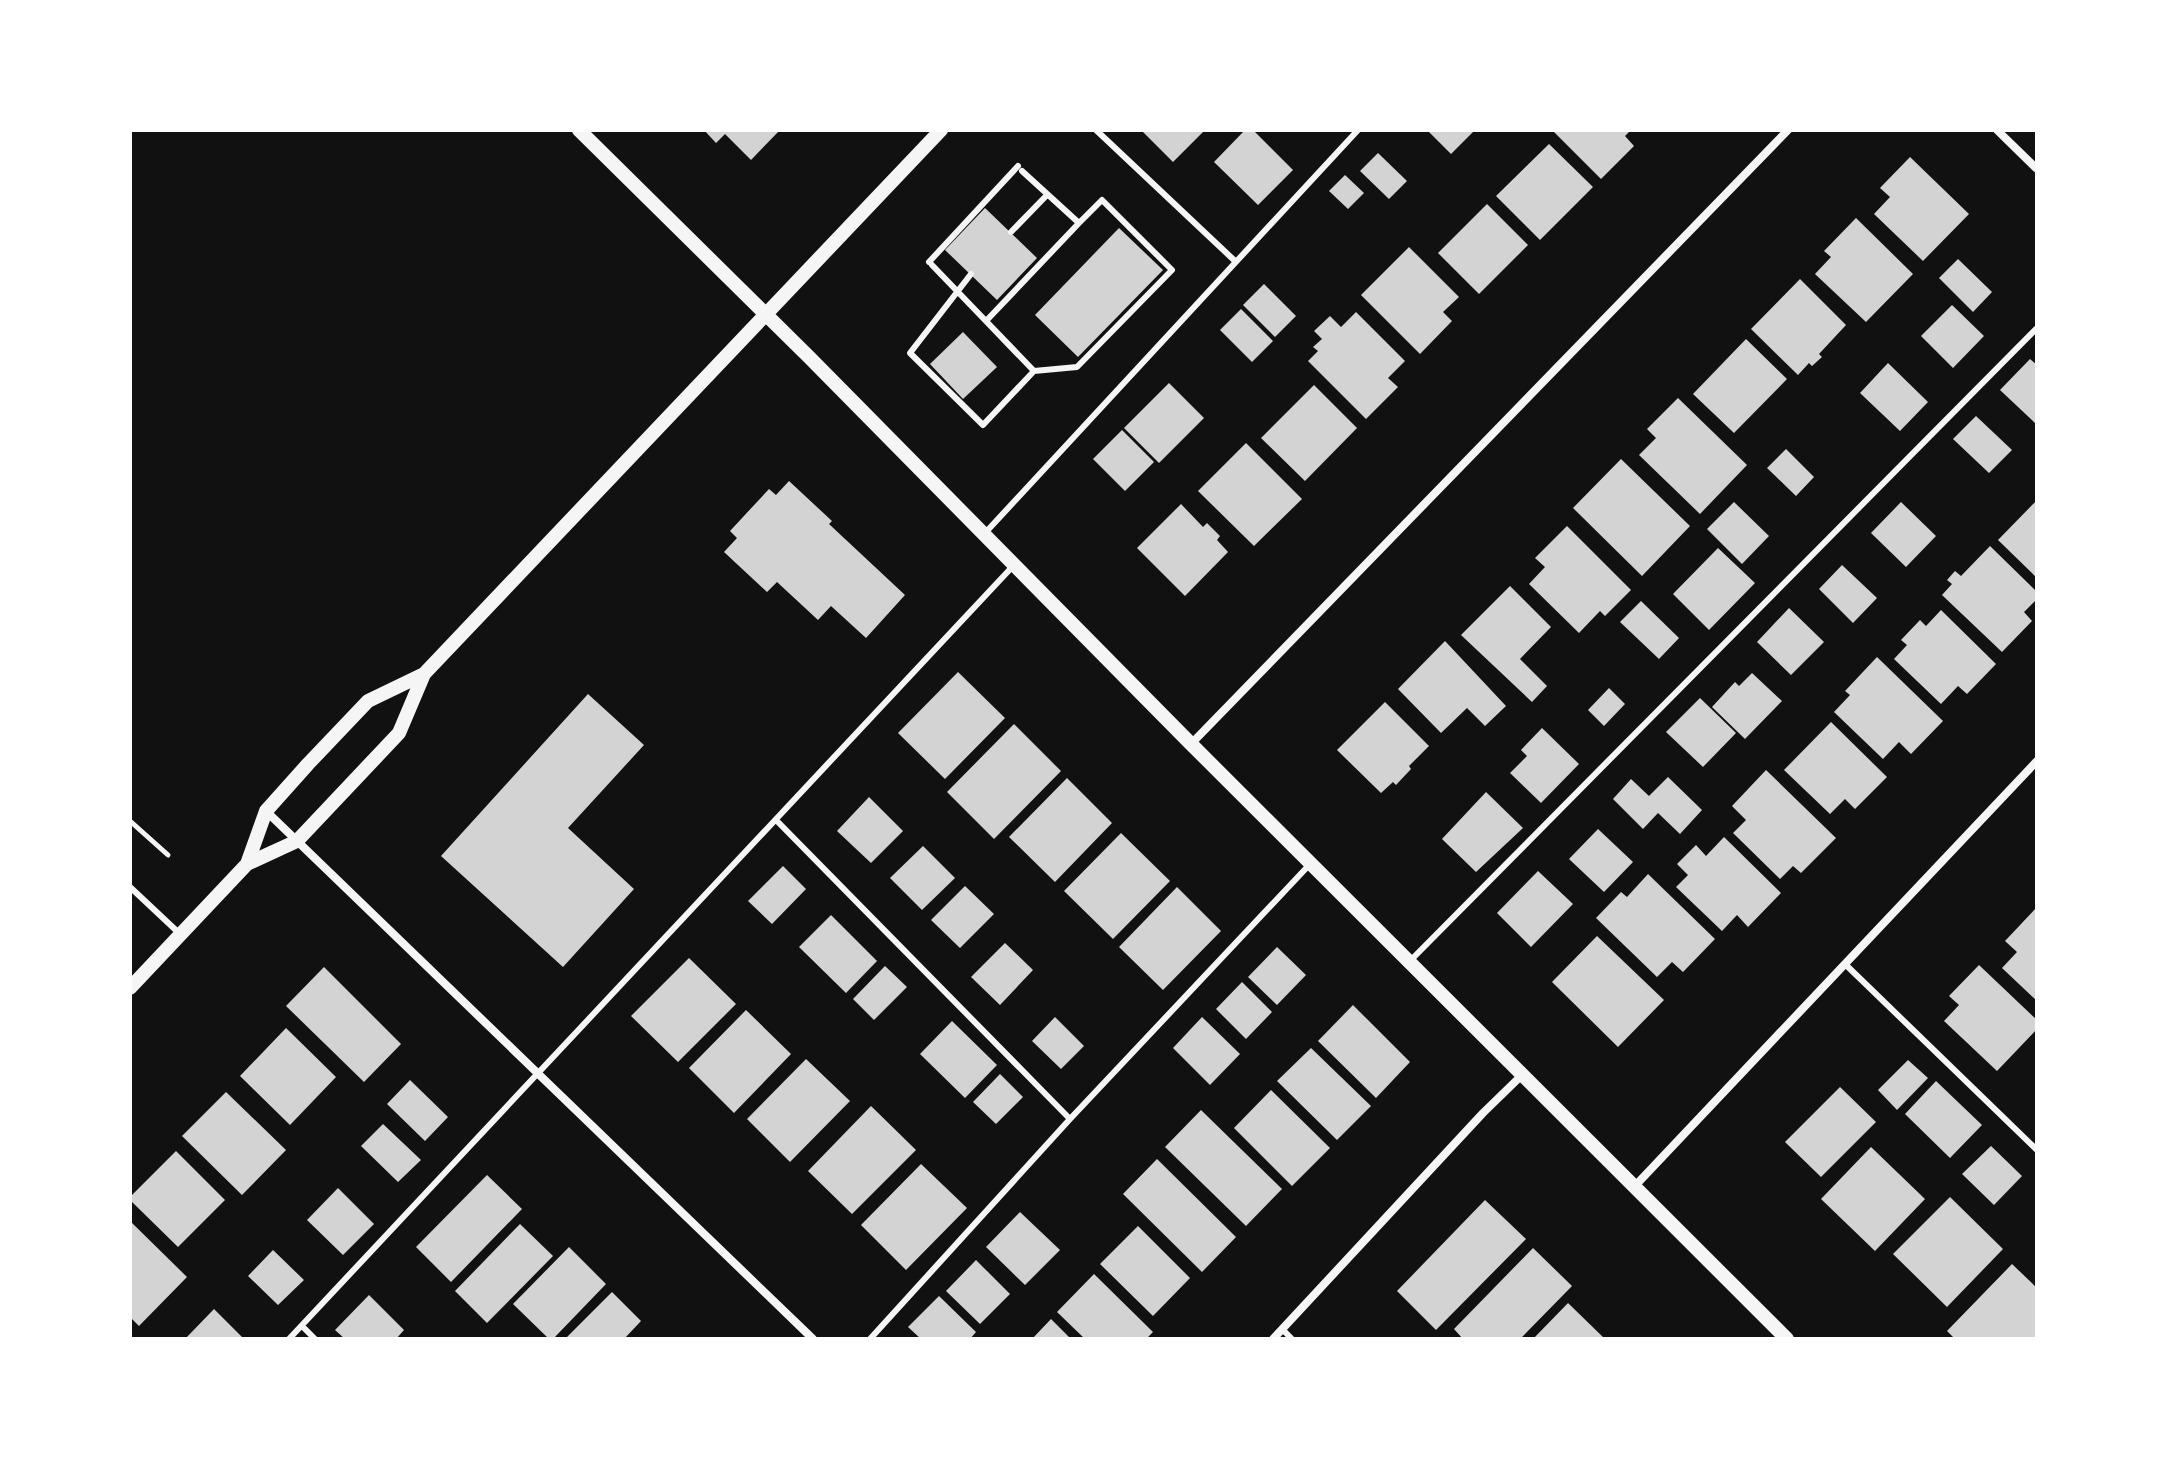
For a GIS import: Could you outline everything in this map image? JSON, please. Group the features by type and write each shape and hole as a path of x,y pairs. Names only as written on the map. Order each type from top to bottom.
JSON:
{"street":[{"path":"579,130 1787,1339"},
{"path":"130,988 247,864 297,841 399,733 424,674 941,130"},
{"path":"1191,744 1788,130"},
{"path":"1997,130 2037,169"},
{"path":"247,864 266,811 368,701 424,674"},
{"path":"1634,1187 2037,761"},
{"path":"266,811 813,1339"},
{"path":"1273,1339 1522,1075"}],"lane":[{"path":"1096,130 1235,261"},
{"path":"984,534 1358,130"},
{"path":"1034,371 930,263 1020,169 1079,223"},
{"path":"1011,232 1047,195"},
{"path":"971,274 910,353 983,425 1034,371 1077,367 1172,270 1102,200 986,321"},
{"path":"1411,960 2037,328"},
{"path":"289,1339 1014,565"},
{"path":"777,821 1070,1119"},
{"path":"870,1339 1070,1119 1311,863"},
{"path":"130,887 181,934"},
{"path":"1846,965 2037,1150"},
{"path":"302,1326 315,1339"},
{"path":"1282,1329 1292,1339"}],"path":[{"path":"130,821 168,855"}],"building":[{"path":"704,130 780,130 751,160 725,134 716,143"},
{"path":"1141,130 1205,130 1173,162"},
{"path":"1245,130 1253,130 1293,170 1258,205 1214,162"},
{"path":"1427,130 1471,130 1473,132 1451,154"},
{"path":"1552,130 1631,130 1625,136 1634,146 1601,179"},
{"path":"1549,144 1593,187 1540,240 1496,196"},
{"path":"1378,153 1407,181 1389,199 1360,171"},
{"path":"1910,157 1969,214 1923,261 1874,214 1890,197 1880,188"},
{"path":"1345,175 1364,193 1348,209 1329,191"},
{"path":"1487,204 1528,245 1479,294 1438,253"},
{"path":"985,208 1037,258 997,300 945,250"},
{"path":"1856,218 1913,274 1866,322 1815,274 1831,257 1824,251"},
{"path":"1119,228 1163,270 1078,357 1035,315"},
{"path":"1409,247 1459,297 1443,312 1452,321 1420,354 1361,295"},
{"path":"1958,259 1992,292 1973,312 1939,278"},
{"path":"1800,279 1846,325 1819,354 1822,357 1812,366 1809,363 1798,375 1751,329"},
{"path":"1264,284 1296,316 1275,337 1243,305"},
{"path":"1952,305 1984,336 1953,368 1921,336"},
{"path":"1241,309 1273,341 1252,362 1220,330"},
{"path":"1356,312 1405,361 1388,378 1398,387 1366,419 1308,361 1318,351 1313,347 1322,339 1314,331 1330,316 1341,327"},
{"path":"963,332 997,367 963,399 930,364"},
{"path":"1746,339 1787,379 1734,433 1693,394"},
{"path":"2030,359 2037,365 2035,423 2000,390"},
{"path":"1888,363 1928,402 1900,431 1860,393"},
{"path":"1169,383 1204,418 1159,463 1124,428"},
{"path":"1314,385 1357,428 1305,481 1261,438"},
{"path":"1678,398 1747,465 1700,514 1639,455 1656,438 1647,429"},
{"path":"1976,416 2012,450 1989,473 1953,439"},
{"path":"1122,430 1154,462 1125,491 1093,459"},
{"path":"1246,443 1302,499 1254,546 1198,491"},
{"path":"1786,449 1814,477 1796,496 1767,468"},
{"path":"1621,459 1690,526 1642,576 1573,508"},
{"path":"789,481 832,521 829,524 905,595 866,638 831,606 818,620 777,582 767,592 724,552 737,538 730,531 769,489 776,495"},
{"path":"2037,500 2037,578 1998,540"},
{"path":"1734,502 1769,536 1742,564 1707,529"},
{"path":"1901,502 1936,536 1906,567 1871,533"},
{"path":"1181,504 1203,527 1207,523 1220,536 1217,540 1228,552 1185,596 1137,548"},
{"path":"1567,526 1631,590 1605,616 1600,611 1579,633 1529,584 1545,567 1535,558"},
{"path":"1990,546 2037,592 2037,599 2024,612 2032,621 2002,652 1942,595 1952,584 1947,580 1955,571 1961,576"},
{"path":"1718,548 1755,583 1709,630 1673,594"},
{"path":"1842,565 1877,598 1853,623 1819,589"},
{"path":"1510,586 1551,627 1520,659 1547,686 1532,702 1461,635"},
{"path":"1641,601 1679,638 1659,659 1620,622"},
{"path":"1789,608 1824,642 1791,675 1757,642"},
{"path":"1941,610 1996,664 1967,694 1958,686 1941,704 1894,659 1907,645 1901,640 1920,620 1926,626"},
{"path":"1445,641 1506,706 1485,726 1467,708 1441,733 1398,689"},
{"path":"1877,657 1943,721 1911,754 1899,742 1883,759 1834,712 1850,695 1845,691"},
{"path":"958,672 1005,718 945,779 898,733"},
{"path":"1752,673 1782,701 1745,739 1712,707 1735,682 1739,686"},
{"path":"1609,688 1625,704 1604,726 1588,710"},
{"path":"588,694 644,745 568,828 634,889 563,967 441,856"},
{"path":"1700,698 1736,733 1703,767 1666,732"},
{"path":"1385,702 1429,746 1396,785 1393,782 1381,793 1337,750"},
{"path":"1831,722 1887,777 1855,809 1845,799 1830,814 1784,770"},
{"path":"1014,724 1061,771 994,839 947,792"},
{"path":"1542,728 1579,764 1541,803 1510,773 1527,756 1521,750"},
{"path":"1766,770 1836,838 1801,873 1793,866 1780,879 1733,833 1746,820 1732,806"},
{"path":"1668,777 1702,810 1680,834 1658,813 1643,829 1613,799 1631,779 1649,796"},
{"path":"1067,778 1112,823 1055,882 1009,837"},
{"path":"1486,792 1523,828 1476,872 1442,839"},
{"path":"869,797 903,831 871,863 837,831"},
{"path":"1598,829 1633,862 1604,892 1569,859"},
{"path":"1121,833 1170,881 1113,939 1064,891"},
{"path":"1724,837 1781,893 1748,927 1737,915 1722,931 1676,887 1688,875 1677,864 1696,845 1706,856"},
{"path":"923,846 955,878 922,910 890,878"},
{"path":"783,866 806,889 772,924 748,901"},
{"path":"1538,871 1573,904 1531,947 1497,913"},
{"path":"1648,874 1715,939 1683,972 1672,962 1657,977 1596,918 1621,892 1627,897"},
{"path":"965,886 994,914 960,948 931,920"},
{"path":"1177,887 1221,931 1163,990 1119,947"},
{"path":"2037,907 2037,1001 2002,968 2017,952 2005,941"},
{"path":"831,915 877,961 846,993 799,947"},
{"path":"1597,936 1664,1000 1618,1047 1552,982"},
{"path":"1005,943 1033,970 1000,1005 971,977"},
{"path":"1277,947 1306,975 1277,1005 1248,977"},
{"path":"689,958 736,1004 678,1062 631,1016"},
{"path":"1979,965 2037,1020 2037,1029 1997,1071 1944,1021 1959,1005 1949,996"},
{"path":"885,966 907,987 874,1020 853,999"},
{"path":"324,967 401,1044 364,1082 286,1006"},
{"path":"1242,982 1272,1012 1246,1039 1216,1009"},
{"path":"1353,1005 1410,1062 1376,1098 1318,1041"},
{"path":"746,1010 791,1054 734,1113 689,1068"},
{"path":"1055,1017 1084,1046 1061,1069 1032,1041"},
{"path":"1202,1017 1240,1054 1210,1085 1173,1048"},
{"path":"952,1021 997,1065 965,1098 920,1054"},
{"path":"286,1028 336,1077 290,1125 240,1076"},
{"path":"1311,1048 1371,1106 1337,1140 1277,1081"},
{"path":"806,1059 850,1101 790,1162 747,1119"},
{"path":"1908,1060 1928,1078 1897,1110 1878,1090"},
{"path":"1000,1074 1023,1097 996,1124 973,1102"},
{"path":"410,1080 448,1117 425,1141 387,1104"},
{"path":"1936,1081 1982,1125 1950,1158 1905,1114"},
{"path":"1840,1087 1876,1122 1821,1177 1785,1142"},
{"path":"1271,1090 1330,1148 1292,1186 1234,1128"},
{"path":"226,1092 286,1150 242,1195 182,1136"},
{"path":"871,1106 916,1150 852,1214 808,1171"},
{"path":"1201,1110 1282,1189 1246,1226 1165,1147"},
{"path":"383,1124 421,1160 398,1182 361,1146"},
{"path":"1991,1146 2022,1176 1994,1205 1962,1174"},
{"path":"1871,1147 1925,1199 1875,1251 1821,1199"},
{"path":"176,1151 225,1200 178,1247 130,1200"},
{"path":"1157,1159 1236,1237 1202,1272 1123,1194"},
{"path":"921,1164 967,1208 906,1270 861,1225"},
{"path":"487,1175 522,1209 451,1282 416,1247"},
{"path":"338,1188 374,1224 343,1255 307,1220"},
{"path":"1950,1197 2003,1249 1947,1307 1893,1254"},
{"path":"1485,1200 1526,1239 1436,1330 1397,1291"},
{"path":"1020,1212 1060,1250 1025,1285 986,1247"},
{"path":"130,1221 187,1277 139,1326 130,1317"},
{"path":"520,1224 553,1256 487,1323 455,1291"},
{"path":"1138,1226 1190,1278 1153,1316 1100,1264"},
{"path":"569,1247 606,1284 553,1339 549,1339 513,1304"},
{"path":"1533,1248 1572,1286 1520,1339 1463,1339 1454,1329"},
{"path":"273,1250 304,1280 278,1305 248,1276"},
{"path":"976,1260 1010,1294 980,1324 946,1291"},
{"path":"2012,1264 2037,1288 2037,1339 1955,1339 1947,1331"},
{"path":"1094,1274 1153,1332 1146,1339 1085,1339 1057,1312"},
{"path":"612,1292 641,1321 624,1339 565,1339"},
{"path":"369,1295 404,1330 396,1339 345,1339 335,1330"},
{"path":"939,1296 976,1332 970,1339 921,1339 908,1327"},
{"path":"1568,1303 1605,1339 1533,1339"},
{"path":"214,1309 244,1339 185,1339"},
{"path":"1051,1319 1071,1339 1032,1339"}]}
